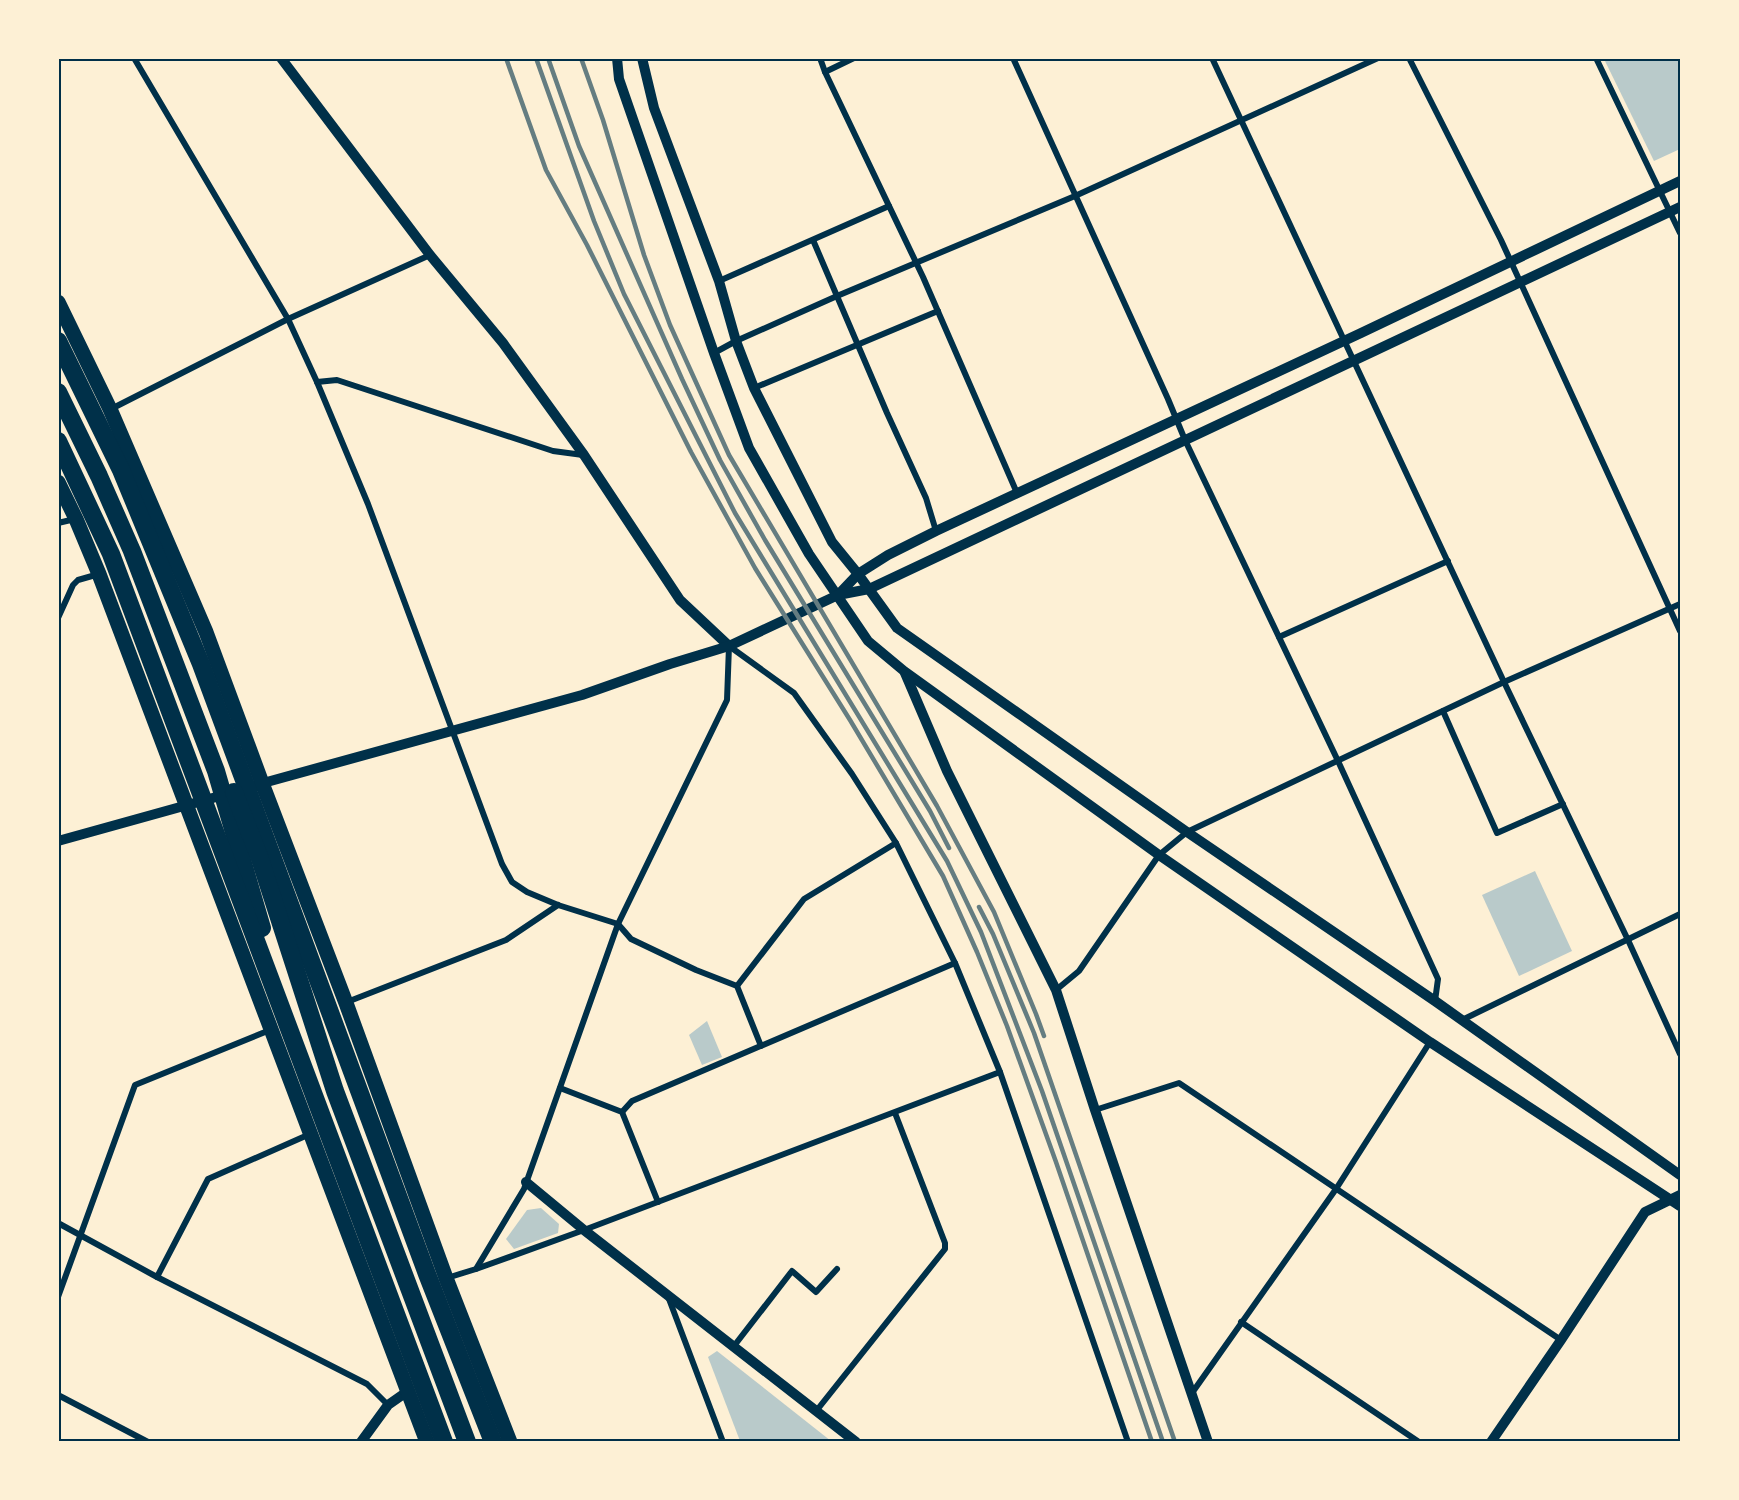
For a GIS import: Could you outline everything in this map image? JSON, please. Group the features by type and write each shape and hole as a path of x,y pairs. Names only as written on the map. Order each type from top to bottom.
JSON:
{"highway":[{"path":"58,302 110,409 206,632 346,1003 446,1278 510,1442"},
{"path":"58,341 121,470 201,664 423,1263 493,1442"},
{"path":"62,399 132,550 216,771 293,1041"},
{"path":"58,441 111,554 444,1442"},
{"path":"58,482 99,574 427,1442"},
{"path":"234,792 259,856 335,1090 467,1442"}],"street":[{"path":"134,58 288,319 317,382 368,504 502,864 512,882 527,892 558,905 618,924 631,939 696,970 737,986 761,1046"},
{"path":"281,58 430,255 503,343 584,455 680,600 729,646 794,693 852,774 896,843 955,963 1000,1072 1128,1442"},
{"path":"617,58 619,79 749,448 809,554 868,641 904,671 1159,855 1430,1042 1678,1200"},
{"path":"642,58 654,108 719,281 736,341 754,388 832,542 897,628 1187,832 1435,1001 1680,1175"},
{"path":"820,58 916,262 1017,493"},
{"path":"825,72 854,58"},
{"path":"1013,58 1185,440 1338,761 1438,979 1435,1001"},
{"path":"1212,58 1680,1054"},
{"path":"714,353 736,341 916,262 1075,196 1378,58"},
{"path":"1409,58 1510,262 1680,631"},
{"path":"1596,58 1680,233"},
{"path":"838,595 858,574 888,555 936,531 1680,181"},
{"path":"719,281 889,206"},
{"path":"58,841 582,695 729,646 838,595 869,589 1680,207"},
{"path":"813,240 926,498 936,531"},
{"path":"110,409 288,319 430,255"},
{"path":"754,388 938,311"},
{"path":"317,382 337,380 553,451 584,455"},
{"path":"58,523 76,519"},
{"path":"1279,637 1448,561"},
{"path":"58,618 73,585 78,580 99,574"},
{"path":"1056,990 1078,971 1159,855 1187,832 1504,682 1680,604"},
{"path":"476,1269 524,1190 618,924 727,700 729,646"},
{"path":"904,671 947,771 1056,990 1208,1442"},
{"path":"1443,711 1497,833 1563,804"},
{"path":"737,986 804,899 896,843"},
{"path":"346,1003 506,940 558,905"},
{"path":"1461,1020 1680,914"},
{"path":"622,1112 632,1101 955,963"},
{"path":"58,1297 135,1084 272,1029"},
{"path":"1192,1394 1336,1190 1430,1042"},
{"path":"446,1278 584,1230 1000,1072"},
{"path":"1095,1110 1179,1083 1561,1340"},
{"path":"560,1088 622,1112 658,1202"},
{"path":"817,1410 945,1249 945,1243 895,1113"},
{"path":"158,1277 208,1179 311,1134"},
{"path":"526,1182 584,1230 856,1442"},
{"path":"1491,1442 1645,1212 1678,1200"},
{"path":"58,1223 367,1384 388,1405"},
{"path":"734,1346 792,1271 816,1292 837,1269"},
{"path":"668,1296 723,1442"},
{"path":"1241,1322 1419,1442"},
{"path":"361,1442 388,1405 408,1391"},
{"path":"58,1395 148,1442"}],"shaded area":[{"path":"1604,59 1680,59 1680,149 1654,161"},
{"path":"1535,871 1572,951 1519,976 1482,895"},
{"path":"707,1021 722,1057 702,1065 689,1035"},
{"path":"541,1208 559,1224 558,1233 514,1249 506,1239 527,1210"},
{"path":"717,1351 831,1441 740,1441 708,1357"}],"railway":[{"path":"506,58 546,170 587,245 691,452 755,568 850,720 943,876 1007,1026 1152,1442"},
{"path":"536,58 594,221 624,294 735,513 947,861 981,932 1042,1091 1163,1442"},
{"path":"548,58 579,146 720,460 765,540 930,811 949,848"},
{"path":"581,58 603,120 644,255 670,325 729,455 937,806 994,912 1044,1036"},
{"path":"979,907 993,934 1034,1033 1175,1442"}]}
